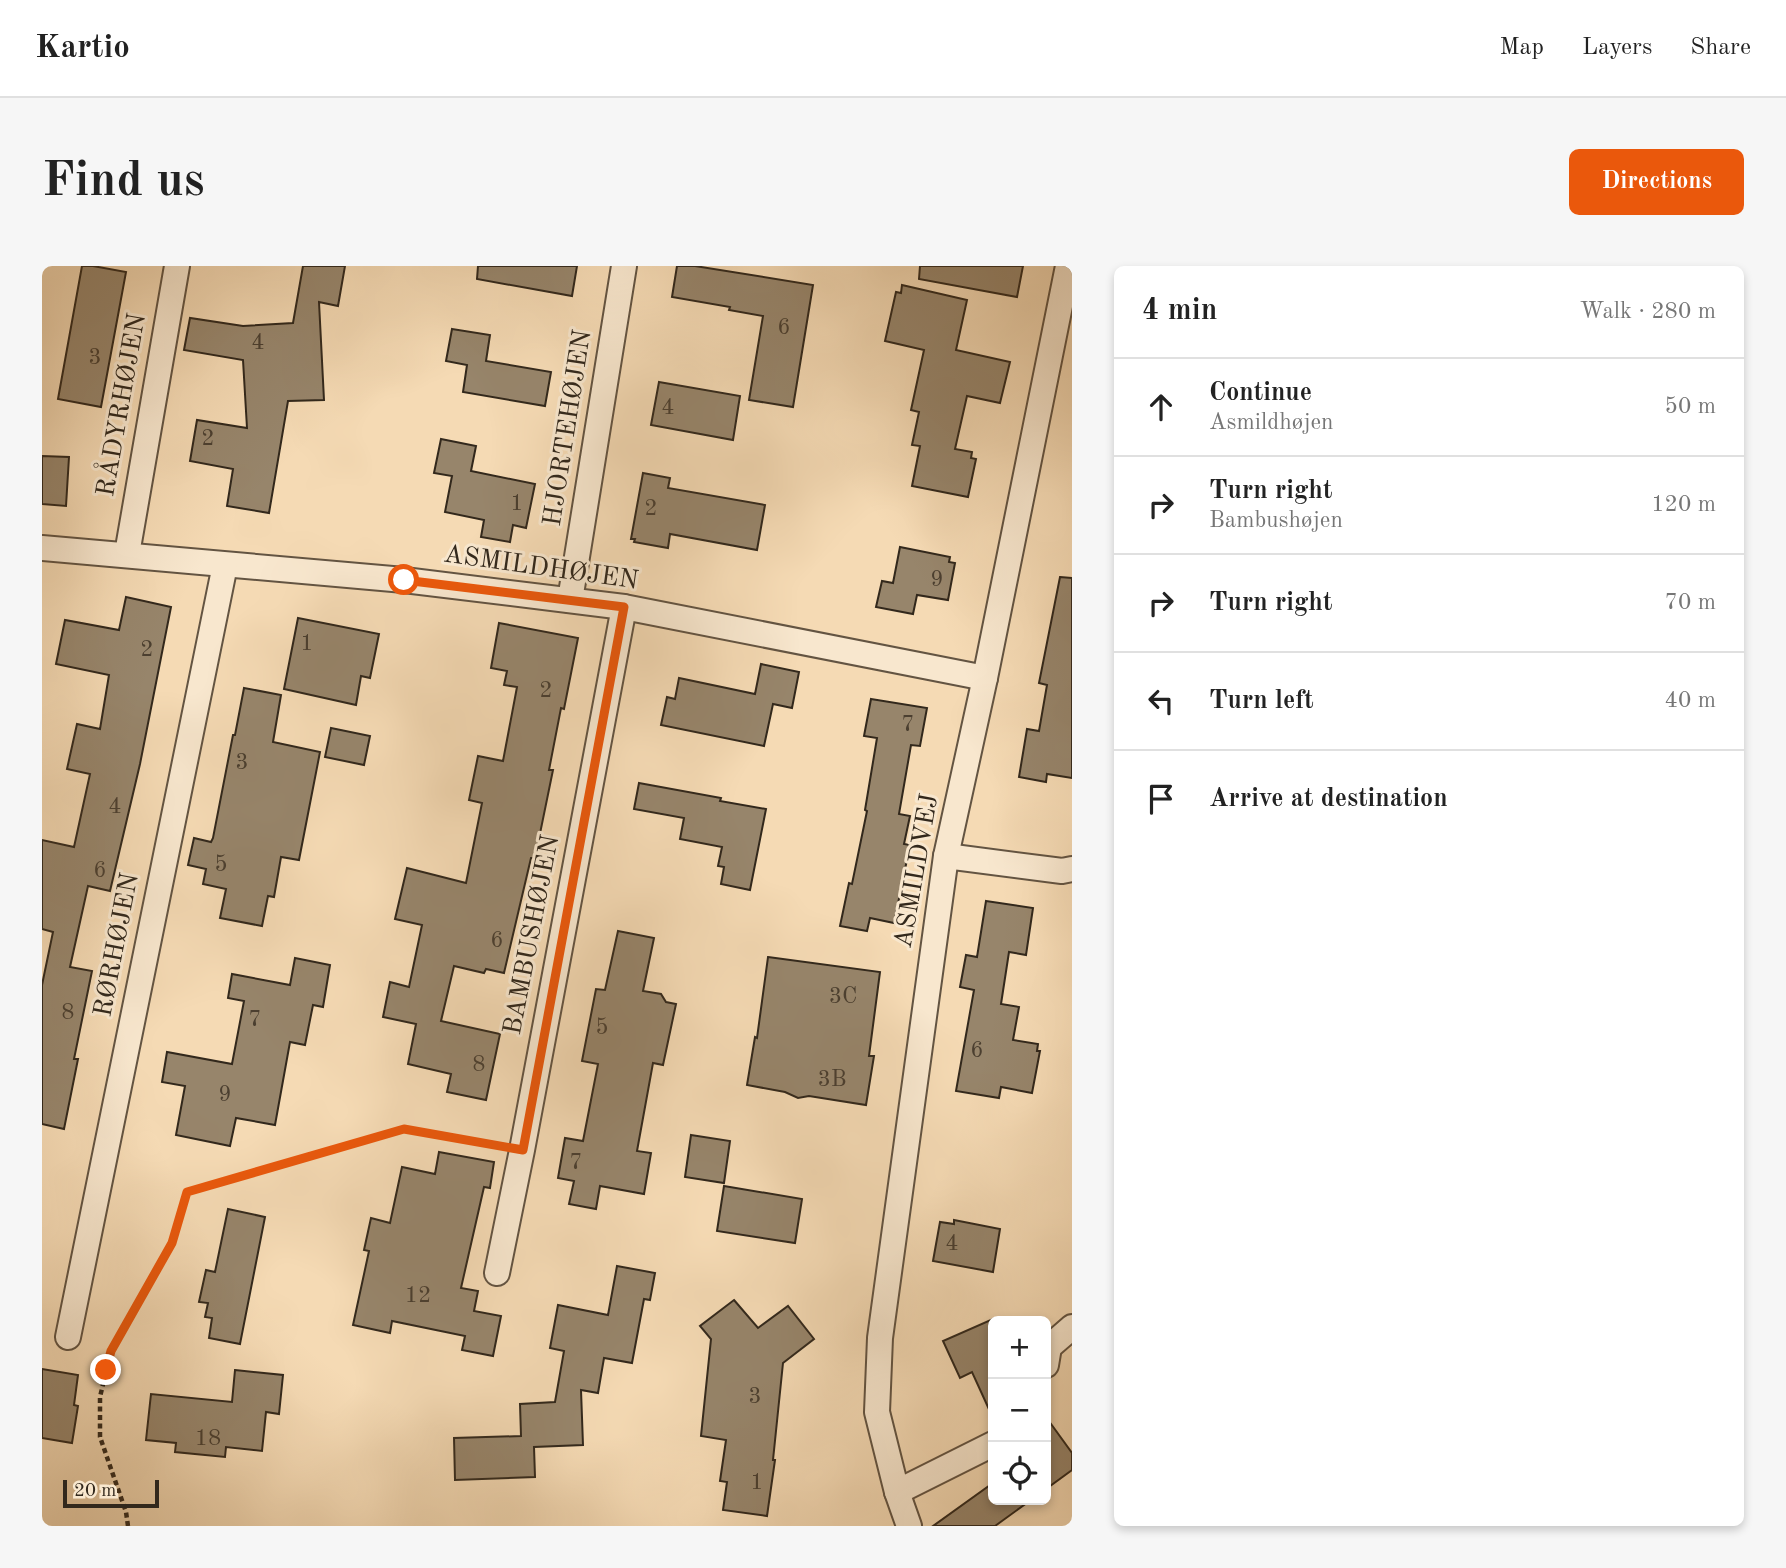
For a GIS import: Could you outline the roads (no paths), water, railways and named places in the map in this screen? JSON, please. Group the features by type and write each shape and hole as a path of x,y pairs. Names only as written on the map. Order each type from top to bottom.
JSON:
{"street":[{"name":"RÅDYRHØJEN","path":"127,554 177,266"},
{"name":"HJORTEHØJEN","path":"570,600 624,266"},
{"name":"ASMILDVEJ","path":"909,1526 897,1492 877,1412 880,1338 946,856 985,678 1068,266"},
{"name":"ASMILDHØJEN","path":"42,548 404,580 624,607 985,678"},
{"name":"RØRHØJEN","path":"68,1337 225,565"},
{"name":"BAMBUSHØJEN","path":"497,1273 523,1150 624,607"},
{"path":"946,856 1062,871 1072,869"},
{"path":"1051,1345 1072,1327"},
{"path":"897,1492 988,1446"}]}
